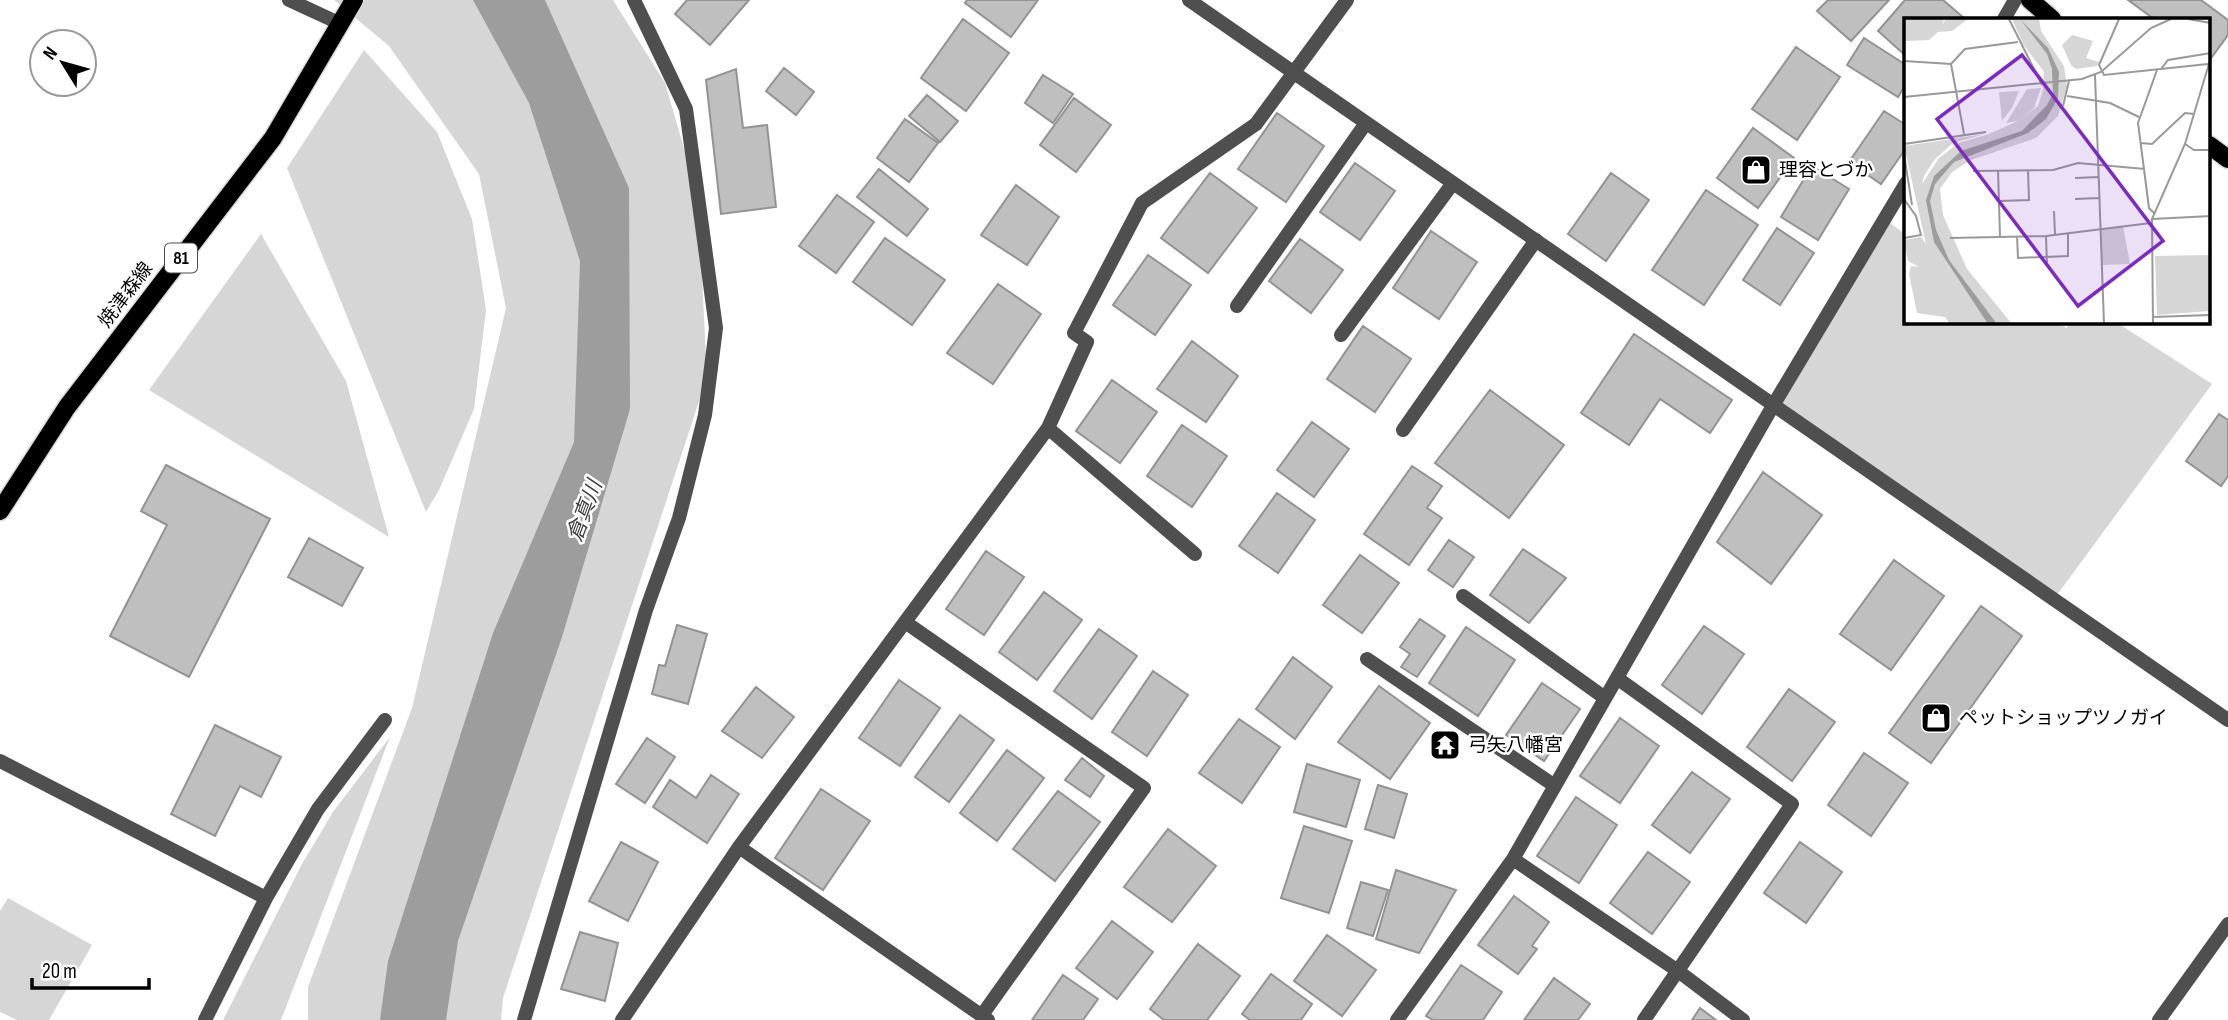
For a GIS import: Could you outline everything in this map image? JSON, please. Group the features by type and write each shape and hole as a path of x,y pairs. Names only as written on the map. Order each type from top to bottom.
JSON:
{"main road":[{"name":"焼津森線","path":"0,511 67,407 273,138 354,0"},
{"path":"2030,0 2051,18"},
{"path":"2210,146 2228,159"}],"street":[{"path":"289,0 341,24"},
{"path":"524,1020 646,610 678,518 705,415 716,328 687,109 634,0"},
{"path":"1189,0 2228,720"},
{"path":"622,1020 739,847 1048,429 1087,342 1074,332 1142,202 1256,124 1347,0"},
{"path":"2005,18 2015,0"},
{"path":"1237,306 1366,122"},
{"path":"1340,335 1453,183"},
{"path":"1397,1020 1513,859 1774,404 1904,186"},
{"path":"1403,430 1536,240"},
{"path":"1048,429 1195,554"},
{"path":"1463,596 1605,698"},
{"path":"739,847 985,1017 1144,788 905,622"},
{"path":"1367,659 1555,786"},
{"path":"1617,678 1792,804 1644,1020"},
{"path":"205,1020 266,898 318,809 385,719"},
{"path":"0,761 266,898"},
{"path":"1513,859 1678,971 1743,1020"},
{"path":"2159,1020 2228,924"}],"shaded area":[{"path":"334,0 613,0 665,83 698,196 707,377 503,998 501,1020 308,1020 308,987 412,708 506,308 479,174 389,46"},
{"path":"364,50 437,132 472,219 486,310 474,409 439,490 426,512 287,168"},
{"path":"1885,219 1904,233 1904,324 2061,324 2066,328 2070,324 2119,324 2212,384 2054,599 1774,404"},
{"path":"261,234 346,381 389,537 149,390"},
{"path":"390,737 281,1020 223,1020 302,864 333,812"},
{"path":"8,898 92,945 49,1020 17,1020 0,1012 0,911"}],"water":[{"name":"倉真川","path":"473,0 545,0 629,188 630,409 562,637 458,941 446,1020 380,1020 388,961 493,633 574,442 580,261 529,103"}],"building":[{"path":"687,0 749,0 710,45 675,14"},
{"path":"967,0 1038,0 1011,37 965,3"},
{"path":"1828,0 1889,0 1851,41 1817,11"},
{"path":"1905,0 1943,0 1964,18 1904,18 1904,54 1878,31"},
{"path":"2128,0 2201,0 2228,20 2228,35 2210,60 2210,18 2153,18"},
{"path":"963,19 1009,53 966,111 921,78"},
{"path":"1864,38 1904,64 1904,87 1898,97 1847,65"},
{"path":"1796,47 1840,77 1797,140 1752,109"},
{"path":"784,68 814,92 796,115 766,91"},
{"path":"736,69 743,128 767,125 776,207 721,214 706,80"},
{"path":"1043,75 1073,94 1053,123 1025,103"},
{"path":"927,95 958,121 940,142 909,116"},
{"path":"1074,98 1111,125 1076,172 1040,145"},
{"path":"1884,111 1904,124 1904,151 1881,184 1849,162"},
{"path":"1277,113 1324,146 1286,202 1238,169"},
{"path":"905,119 938,143 909,182 877,158"},
{"path":"1753,128 1794,158 1758,208 1717,178"},
{"path":"1355,163 1395,191 1360,240 1320,212"},
{"path":"1812,166 1849,189 1818,240 1781,217"},
{"path":"879,169 928,209 907,236 857,197"},
{"path":"1210,173 1257,208 1208,273 1161,238"},
{"path":"1611,173 1649,200 1606,261 1568,234"},
{"path":"1016,185 1059,217 1027,265 981,235"},
{"path":"1706,190 1758,225 1704,305 1652,270"},
{"path":"837,195 874,222 836,273 799,246"},
{"path":"1777,228 1814,253 1780,305 1743,280"},
{"path":"1431,231 1477,262 1439,319 1393,288"},
{"path":"885,238 945,280 912,325 853,282"},
{"path":"1300,239 1343,270 1311,313 1269,281"},
{"path":"1148,255 1191,285 1155,335 1113,305"},
{"path":"998,284 1041,314 993,384 947,353"},
{"path":"1363,326 1411,359 1375,412 1327,379"},
{"path":"1634,334 1732,400 1710,433 1660,399 1629,445 1581,413"},
{"path":"1192,341 1238,376 1206,422 1157,389"},
{"path":"1112,380 1157,412 1120,463 1076,431"},
{"path":"1490,390 1564,445 1509,518 1435,463"},
{"path":"2219,414 2228,420 2228,476 2221,486 2186,461"},
{"path":"1312,422 1349,449 1314,497 1277,470"},
{"path":"1182,425 1227,456 1192,507 1147,476"},
{"path":"166,465 270,519 189,677 110,636 167,525 141,511"},
{"path":"1412,466 1442,486 1427,508 1442,518 1409,565 1364,534"},
{"path":"1763,472 1822,515 1771,584 1717,542"},
{"path":"1277,493 1315,520 1278,573 1239,546"},
{"path":"309,538 363,568 342,606 288,577"},
{"path":"1449,540 1474,557 1453,587 1428,570"},
{"path":"1523,549 1566,578 1529,623 1490,595"},
{"path":"986,551 1024,577 984,635 946,609"},
{"path":"1360,555 1399,583 1362,633 1323,605"},
{"path":"1894,560 1944,596 1891,670 1840,634"},
{"path":"1044,592 1082,620 1037,680 999,652"},
{"path":"1981,606 2022,636 1931,763 1889,733"},
{"path":"1420,619 1445,636 1417,677 1401,667 1410,654 1400,647"},
{"path":"677,625 707,634 688,704 652,694 659,665 665,666"},
{"path":"1704,626 1744,654 1702,714 1662,685"},
{"path":"1466,627 1515,660 1478,716 1429,683"},
{"path":"1099,629 1137,656 1092,719 1054,691"},
{"path":"1293,657 1332,687 1295,739 1256,709"},
{"path":"1153,671 1188,695 1147,756 1112,732"},
{"path":"899,680 940,708 900,766 859,738"},
{"path":"1542,683 1580,709 1544,761 1506,735"},
{"path":"1379,686 1430,723 1390,779 1338,742"},
{"path":"756,687 794,717 762,758 722,731"},
{"path":"1789,689 1835,722 1792,781 1747,747"},
{"path":"960,715 994,740 949,802 915,777"},
{"path":"1620,718 1659,746 1620,803 1580,776"},
{"path":"1239,719 1280,747 1242,803 1199,773"},
{"path":"215,725 281,757 261,797 240,786 215,836 171,814"},
{"path":"647,738 675,757 645,803 616,784"},
{"path":"1007,750 1044,778 997,841 960,813"},
{"path":"1864,753 1908,783 1871,836 1828,805"},
{"path":"1082,758 1104,776 1090,797 1065,780"},
{"path":"1307,764 1360,780 1346,827 1294,812"},
{"path":"1692,772 1730,799 1690,853 1652,825"},
{"path":"711,775 739,794 707,843 653,807 670,780 696,798"},
{"path":"1378,785 1407,794 1394,838 1365,829"},
{"path":"821,789 870,821 823,890 775,858"},
{"path":"1058,791 1100,822 1055,881 1013,849"},
{"path":"1576,797 1617,825 1579,883 1537,856"},
{"path":"1304,826 1352,841 1329,913 1281,898"},
{"path":"1168,829 1216,866 1172,922 1124,887"},
{"path":"621,842 658,862 628,921 589,901"},
{"path":"1800,842 1842,872 1806,923 1764,893"},
{"path":"1648,852 1690,882 1652,934 1610,903"},
{"path":"1396,870 1456,890 1419,953 1376,939"},
{"path":"1361,882 1388,890 1373,936 1347,928"},
{"path":"1514,896 1549,922 1532,946 1537,949 1518,974 1478,945"},
{"path":"1112,921 1153,952 1117,999 1076,968"},
{"path":"580,932 618,943 605,1001 561,989"},
{"path":"1327,935 1376,970 1342,1016 1294,981"},
{"path":"1198,944 1240,976 1207,1020 1164,1020 1150,1009"},
{"path":"1461,965 1502,992 1483,1020 1433,1020 1426,1016"},
{"path":"1271,974 1312,1004 1301,1020 1250,1020 1242,1014"},
{"path":"1063,975 1098,999 1083,1020 1032,1020"},
{"path":"1554,978 1590,1004 1578,1020 1524,1020"},
{"path":"1700,1008 1716,1020 1692,1020"}],"place":[{"name":"理容とづか","path":"1756,170"},
{"name":"ペットショップツノガイ","path":"1936,718"},
{"name":"弓矢八幡宮","path":"1445,745"}]}
